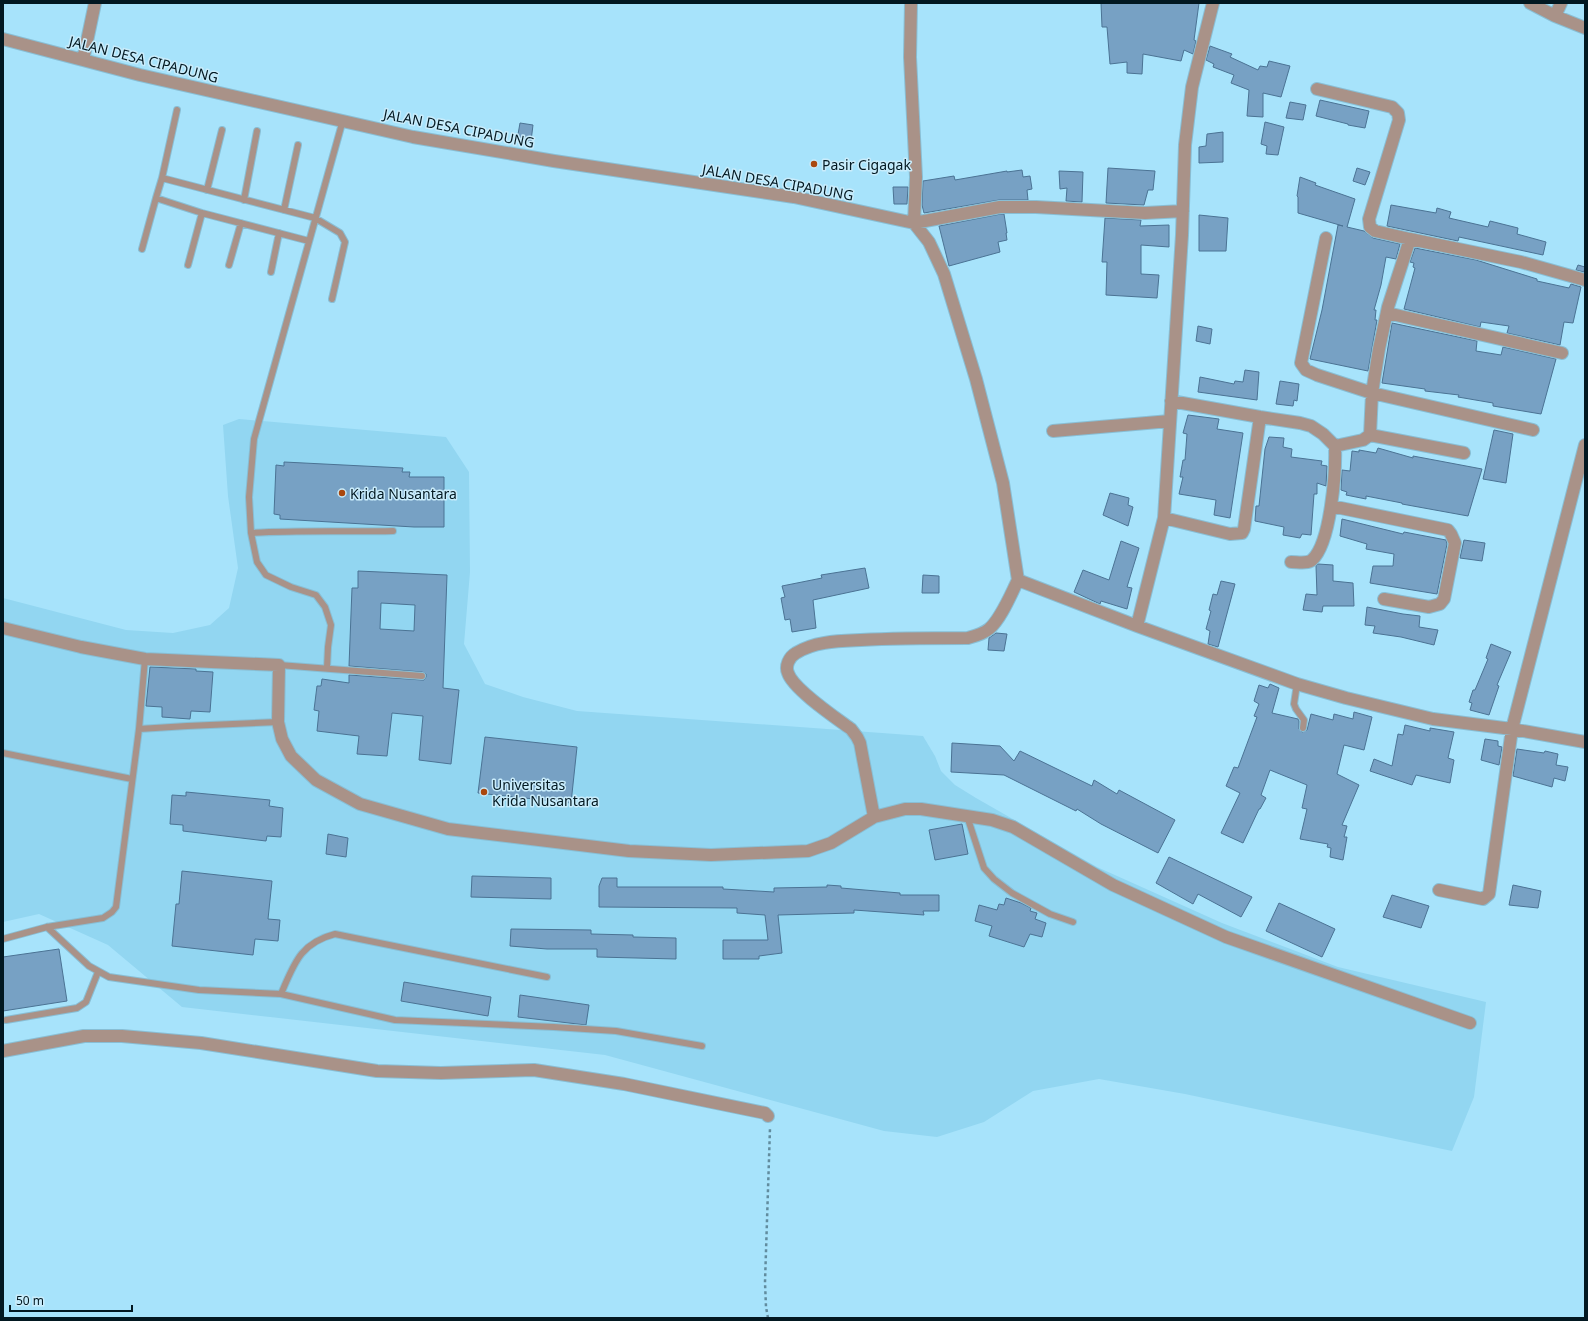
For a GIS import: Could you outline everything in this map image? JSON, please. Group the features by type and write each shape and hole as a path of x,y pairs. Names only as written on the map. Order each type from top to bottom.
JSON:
{"street":[{"path":"83,60 95,3"},
{"path":"874,817 860,743 857,737 851,730 796,686 788,674 787,666 790,658 795,653 806,648 832,642 892,638 968,638 978,635 989,629 999,616 1018,580 1003,483 976,379 944,274 929,242 914,223 916,177 910,57 910,3"},
{"path":"1137,626 1164,518 1176,342 1185,145 1192,87 1213,3"},
{"path":"1530,3 1555,16 1585,28"},
{"path":"1555,16 1561,3"},
{"name":"JALAN DESA CIPADUNG","path":"3,39 148,77 413,137 554,161 794,197 914,223"},
{"path":"1318,89 1392,106 1398,113 1399,120 1369,219 1370,227 1375,231 1520,262 1585,280"},
{"path":"914,223 1000,207 1036,207 1145,213 1183,211"},
{"path":"1326,238 1301,363 1306,370 1372,393 1533,430"},
{"path":"1370,435 1372,393 1379,349 1387,313 1410,239"},
{"path":"1387,313 1562,353"},
{"path":"1171,401 1311,426 1335,446 1336,460 1331,506 1324,539 1313,559 1308,562 1291,562"},
{"path":"1164,518 1230,534 1242,533 1244,529 1260,417"},
{"path":"1053,431 1170,421"},
{"path":"1335,446 1363,440 1370,435 1464,453"},
{"path":"1439,890 1482,899 1489,894 1512,729 1585,445"},
{"path":"1331,506 1448,530 1451,534 1454,543 1444,599 1440,604 1429,607 1384,599"},
{"path":"1018,580 1137,626 1297,684 1346,698 1433,719 1512,729 1585,742"},
{"path":"3,628 81,647 145,659 279,665 278,722 282,739 291,756 316,780 360,804 448,829 629,851 711,855 808,851 832,843 874,817 905,809 921,808 992,820 1013,827 1113,886 1226,937 1470,1023"},
{"path":"3,1051 84,1036 122,1036 201,1043 377,1071 441,1073 534,1070 624,1084 765,1113 768,1116"}],"lane":[{"path":"142,250 162,178 178,110"},
{"path":"327,668 331,625 325,607 316,595 291,587 266,575 257,562 251,534 249,497 254,439 343,120"},
{"path":"207,190 222,130"},
{"path":"244,200 257,131"},
{"path":"284,210 298,145"},
{"path":"162,178 315,218 340,233 345,242 332,299"},
{"path":"156,198 202,213 309,241"},
{"path":"188,265 202,213"},
{"path":"229,265 240,223"},
{"path":"271,272 279,233"},
{"path":"251,534 284,531 393,531"},
{"path":"3,939 47,927 103,918 112,912 116,907 139,729 145,659"},
{"path":"279,665 422,676"},
{"path":"1297,684 1294,704 1304,720 1303,728"},
{"path":"139,729 278,722"},
{"path":"3,753 132,779"},
{"path":"967,816 984,868 994,879 1012,893 1050,914 1073,922"},
{"path":"47,927 98,972 109,977 199,990 281,994 395,1020 554,1027 616,1032 702,1046"},
{"path":"281,994 296,960 309,946 322,937 335,934 547,978"},
{"path":"6,1020 77,1008 86,1002 98,972"}],"path":[{"path":"768,1116 770,1123 765,1282 768,1318"}],"shaded area":[{"name":"Universitas Krida Nusantara","path":"239,419 446,437 469,472 470,572 464,644 485,684 523,697 577,711 923,736 935,756 941,771 955,785 1097,867 1222,923 1338,967 1486,1002 1474,1097 1452,1151 1185,1094 1099,1079 1033,1091 984,1122 937,1137 884,1131 605,1055 182,1007 108,945 39,914 3,922 3,598 126,630 173,633 210,625 229,608 238,568 228,496 223,425"}],"building":[{"path":"1101,3 1199,3 1194,40 1196,41 1193,54 1184,50 1181,61 1143,54 1142,74 1127,73 1127,62 1110,64 1107,27 1102,27"},
{"path":"1210,46 1232,54 1230,57 1258,70 1260,66 1267,67 1269,61 1290,66 1281,97 1263,93 1263,117 1247,116 1249,90 1231,83 1234,75 1213,67 1214,64 1206,60"},
{"path":"1320,100 1369,111 1365,128 1316,116"},
{"path":"1290,102 1306,105 1303,120 1286,118"},
{"path":"1265,122 1284,127 1278,155 1266,154 1267,146 1261,144"},
{"path":"520,123 533,125 531,141 517,140"},
{"path":"1223,132 1223,162 1199,163 1199,147 1206,146 1207,134"},
{"path":"1108,168 1155,171 1153,190 1148,190 1144,205 1106,203"},
{"path":"1357,168 1370,172 1365,185 1353,181"},
{"path":"1022,170 1023,177 1030,176 1032,189 1027,190 1028,200 999,200 924,213 922,205 923,181 954,176 955,180 1007,171"},
{"path":"1059,171 1083,172 1082,202 1066,201 1067,188 1060,189"},
{"path":"1300,177 1316,183 1315,185 1355,199 1347,227 1364,231 1373,238 1400,244 1396,259 1386,257 1381,285 1374,310 1376,310 1375,320 1377,320 1368,371 1310,359 1322,310 1338,225 1343,226 1298,213 1297,196"},
{"path":"893,187 908,187 907,204 894,204"},
{"path":"1391,205 1436,213 1437,208 1451,212 1449,218 1488,227 1490,221 1518,228 1517,234 1546,242 1543,255 1459,237 1458,241 1387,226"},
{"path":"1004,214 1007,240 998,242 1000,252 949,266 939,226"},
{"path":"1199,215 1228,218 1226,251 1199,251"},
{"path":"1105,218 1141,220 1140,226 1169,225 1169,247 1141,245 1141,274 1159,275 1157,298 1106,295 1107,262 1102,262"},
{"path":"1415,248 1476,260 1537,279 1537,281 1569,288 1571,284 1581,287 1573,323 1564,322 1560,345 1507,333 1509,326 1481,322 1480,327 1404,309 1415,268 1413,267 1414,263 1410,262"},
{"path":"1578,265 1585,267 1584,272 1576,270"},
{"path":"1392,323 1477,341 1476,351 1501,355 1503,347 1556,359 1541,414 1493,406 1493,403 1458,397 1459,395 1425,391 1425,389 1382,383"},
{"path":"1198,326 1212,329 1210,344 1196,341"},
{"path":"1245,370 1259,372 1257,400 1198,392 1200,377 1234,384 1235,381 1243,382"},
{"path":"1280,381 1299,384 1297,401 1294,400 1293,406 1276,404"},
{"path":"1188,415 1219,419 1217,429 1243,433 1230,518 1214,515 1216,500 1179,494 1183,477 1180,477 1183,460 1185,460 1187,434 1183,433"},
{"path":"1494,430 1513,434 1506,483 1483,479"},
{"path":"1269,437 1284,438 1283,447 1292,449 1291,457 1322,461 1321,465 1327,466 1326,486 1317,483 1317,494 1314,494 1311,535 1302,534 1300,538 1283,535 1284,527 1255,521 1256,506 1259,506 1265,449"},
{"path":"1378,448 1413,458 1413,456 1482,469 1468,516 1366,496 1366,499 1346,495 1347,492 1341,490 1342,470 1350,471 1352,451 1359,452 1359,450 1376,453"},
{"name":"Krida Nusantara","path":"284,462 403,468 402,472 410,472 409,477 444,477 444,527 414,527 280,519 280,515 274,514 276,465 284,466"},
{"path":"1110,493 1129,498 1128,505 1133,507 1128,526 1103,515"},
{"path":"1342,519 1403,534 1404,532 1446,540 1447,544 1437,594 1370,583 1373,566 1393,566 1394,554 1366,549 1367,544 1340,536"},
{"path":"1464,540 1485,543 1482,561 1460,558"},
{"path":"1121,541 1139,548 1127,587 1132,588 1127,609 1101,601 1100,604 1074,592 1083,570 1109,580"},
{"path":"1318,564 1333,565 1333,581 1353,583 1354,606 1323,606 1322,612 1303,610 1306,594 1317,595 1316,566"},
{"path":"865,568 869,588 813,600 816,628 792,632 790,619 785,620 781,598 785,597 782,586 822,578 821,575"},
{"path":"358,571 447,575 443,688 459,690 451,764 419,760 423,716 392,713 387,756 357,754 359,736 317,731 319,711 314,710 317,686 321,686 322,679 349,683 349,675 422,680 426,677 426,674 422,672 349,666 352,588 358,588","holes":["381,603 415,605 414,631 380,629"]},
{"path":"923,575 939,576 939,593 922,593"},
{"path":"1221,581 1235,584 1218,647 1208,644 1210,631 1206,629 1211,611 1209,610 1213,594 1217,595"},
{"path":"1367,607 1420,616 1419,627 1438,630 1434,645 1401,637 1373,633 1375,626 1365,625"},
{"path":"996,633 1007,634 1004,651 988,650 989,638"},
{"path":"1491,644 1511,652 1497,685 1499,686 1489,715 1470,710 1472,703 1469,702 1488,659 1486,658"},
{"path":"150,667 196,669 196,671 213,672 210,712 191,711 190,719 162,717 162,707 146,706"},
{"path":"1270,684 1279,688 1272,713 1298,719 1299,729 1302,732 1307,730 1311,714 1333,720 1334,714 1353,719 1354,712 1372,717 1364,750 1344,745 1337,774 1359,785 1342,825 1347,826 1344,837 1347,837 1343,860 1330,857 1331,848 1327,847 1328,844 1300,839 1307,809 1302,808 1307,785 1270,770 1261,795 1266,798 1259,809 1243,843 1221,833 1240,793 1226,786 1234,767 1238,768 1257,717 1254,716 1259,704 1254,701 1259,685 1268,688"},
{"path":"1405,725 1430,731 1430,728 1454,732 1448,758 1454,760 1450,783 1416,775 1412,785 1370,771 1374,759 1392,766 1398,734 1403,735"},
{"path":"485,737 577,747 571,803 478,793"},
{"path":"1485,739 1498,741 1498,746 1502,747 1499,765 1481,760"},
{"path":"952,743 1000,746 1014,761 1020,751 1092,786 1094,780 1117,794 1119,790 1175,820 1158,853 1101,824 1077,809 1076,811 1004,775 951,772"},
{"path":"1517,749 1544,753 1545,751 1558,754 1556,765 1568,767 1565,781 1554,778 1552,787 1513,776"},
{"path":"186,792 270,800 269,806 283,808 281,837 267,836 266,841 183,831 183,825 170,824 172,795 186,796"},
{"path":"962,824 968,854 935,860 929,830"},
{"path":"328,834 348,838 346,857 326,854"},
{"path":"1169,857 1252,897 1241,917 1198,894 1193,904 1156,883"},
{"path":"182,871 272,881 268,919 280,920 278,941 255,939 253,955 172,946 176,904 179,904"},
{"path":"472,876 551,878 551,899 471,897"},
{"path":"602,878 617,878 617,887 723,887 723,889 774,892 774,888 827,887 827,885 841,886 841,888 900,893 900,895 939,895 939,911 923,911 924,915 854,910 854,913 778,915 782,953 759,956 759,959 723,959 723,940 768,940 765,915 737,913 737,908 599,907 599,886"},
{"path":"1513,885 1541,891 1538,908 1509,905"},
{"path":"1392,895 1429,906 1421,928 1383,917"},
{"path":"1006,898 1021,903 1031,908 1030,911 1037,913 1035,919 1046,923 1042,937 1030,934 1024,947 989,936 992,926 975,921 979,905 997,910 999,904 1004,905"},
{"path":"1279,903 1335,929 1322,957 1266,931"},
{"path":"511,929 591,930 591,934 676,938 676,959 597,957 597,949 547,949 510,946"},
{"path":"59,949 67,1001 3,1011 3,957"},
{"path":"404,982 491,997 488,1016 401,1001"},
{"path":"520,995 589,1005 586,1025 518,1017"}],"place":[{"name":"Pasir Cigagak","path":"814,164"},
{"name":"Krida Nusantara","path":"342,493"},
{"name":"Universitas Krida Nusantara","path":"484,792"}]}
